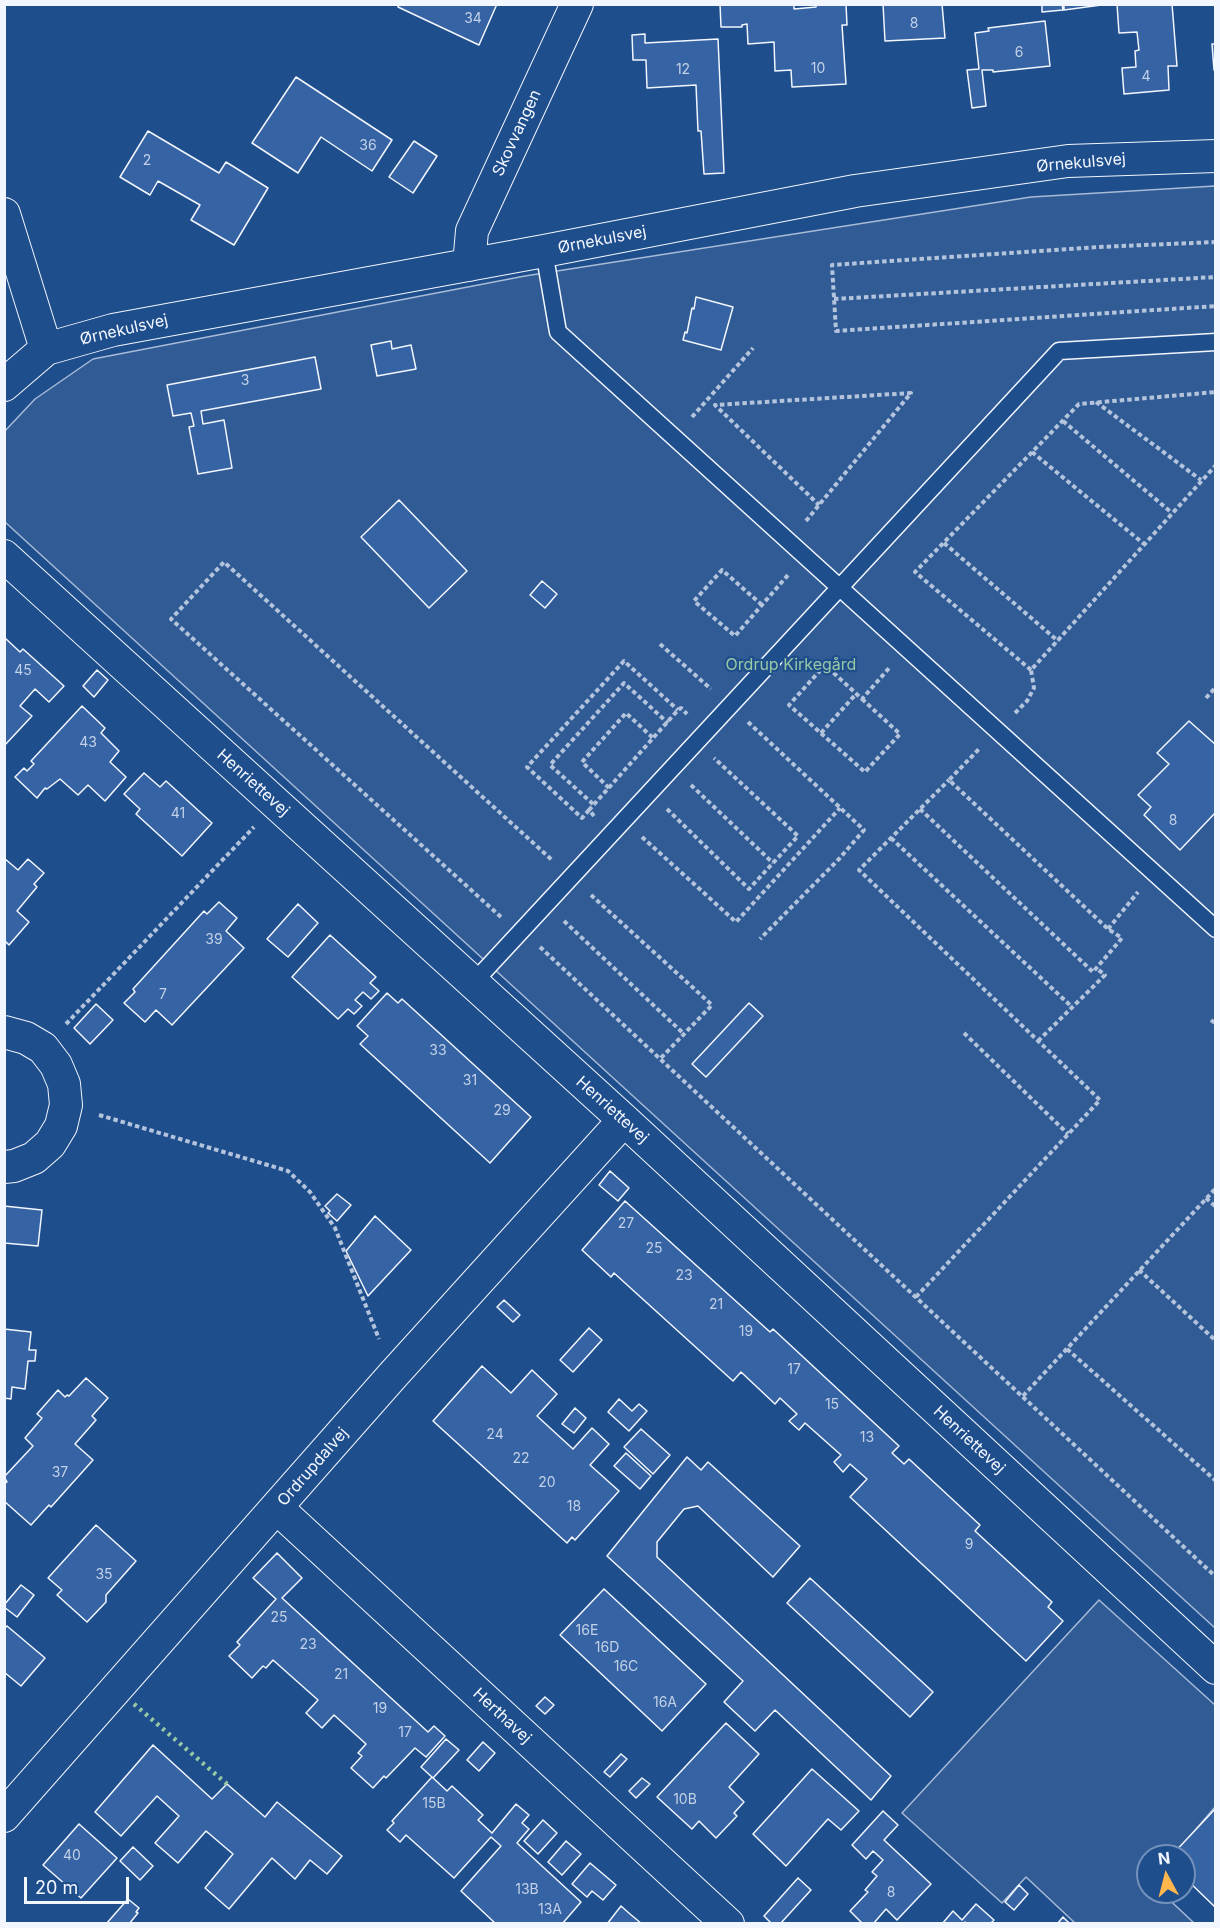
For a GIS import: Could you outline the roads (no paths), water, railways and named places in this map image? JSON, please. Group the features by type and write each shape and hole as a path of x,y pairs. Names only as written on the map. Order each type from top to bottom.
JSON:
{"street":[{"name":"Skovvangen","path":"469,265 472,231 577,4"},
{"name":"Ørnekulsvej","path":"4,385 46,349 113,330 855,191 1068,161 1215,156"},
{"path":"4,214 46,349"},
{"name":"Henriettevej","path":"4,556 624,1120 1215,1668"},
{"path":"4,1032 26,1038 43,1048 56,1065 64,1084 66,1105 61,1126 50,1144 34,1158 14,1166 4,1167"},
{"name":"Ordrupdalvej","path":"4,1816 393,1375 624,1120"},
{"name":"Herthavej","path":"277,1508 728,1923"}],"lane":[{"path":"544,251 558,332 1215,929"},
{"path":"473,983 1059,351 1215,342"}],"park label":[{"name":"Ordrup Kirkegård","path":"791,665"}]}
